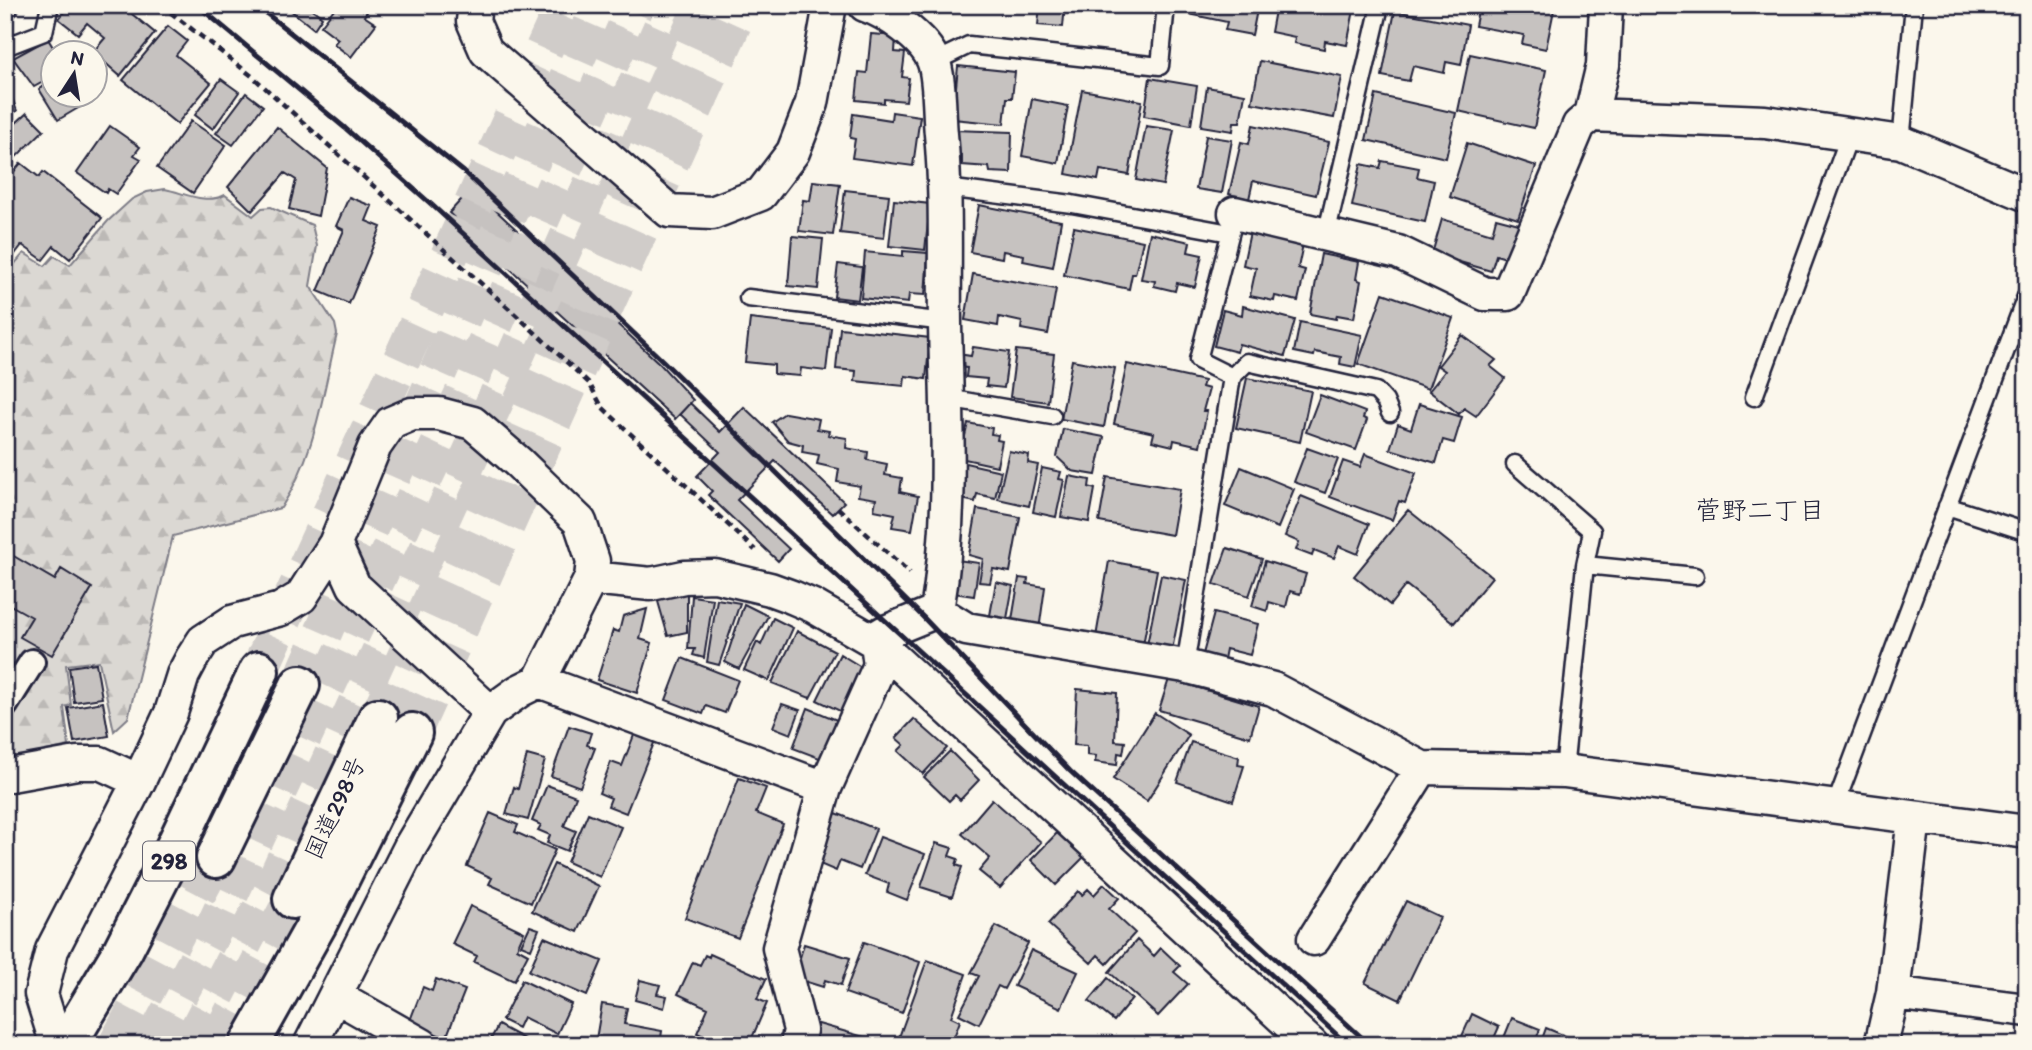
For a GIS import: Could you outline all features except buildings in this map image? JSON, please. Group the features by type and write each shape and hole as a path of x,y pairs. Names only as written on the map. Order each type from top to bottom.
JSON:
{"highway":[{"name":"298","path":"66,1045 123,950 259,671"},
{"name":"298","path":"216,858 300,685"},
{"name":"国道298号","path":"293,899 378,718"},
{"path":"249,1045 318,922 412,733"}],"street":[{"path":"475,5 473,20 486,51 669,211 712,214 761,194 793,152 812,103 830,5"},
{"path":"865,5 879,10 923,43 934,62 946,188 948,517 938,605"},
{"path":"1233,223 1326,235 1398,252 1485,294 1508,294 1578,125 1591,115 1603,65 1606,5"},
{"path":"1591,115 1765,122 1900,142 2027,194"},
{"path":"57,1045 41,994 52,950 139,781 170,713 183,675 203,641 232,622 281,609 300,597 335,544 375,446 391,423 412,414 439,414 473,423 580,522 593,561 591,578 538,681 519,691 491,712 410,847 310,1045"},
{"path":"335,544 354,586 491,712"},
{"path":"591,578 651,584 684,577 715,576 792,597 877,643 1312,1045"},
{"path":"938,605 965,629 1185,666 1273,689 1422,768 1564,771 2027,832"},
{"path":"797,1045 800,1030 779,948 825,788 880,664 877,643 883,633 938,605"},
{"path":"5,705 32,662"},
{"path":"538,681 825,788"},
{"path":"5,776 77,763 100,763 139,781"},
{"path":"1314,939 1422,768"},
{"path":"1881,1045 1894,993 1914,818"},
{"path":"1894,993 2027,1010"},
{"path":"336,996 422,1045"}],"lane":[{"path":"5,47 44,32 50,5"},
{"path":"934,62 969,45 1160,66 1166,5"},
{"path":"1900,142 1914,5"},
{"path":"1326,235 1380,6"},
{"path":"1754,397 1850,134"},
{"path":"946,188 1233,223 1198,360 1232,377"},
{"path":"1835,806 2027,294"},
{"path":"748,298 945,322"},
{"path":"1185,666 1232,377 1247,362 1363,388 1376,391 1385,401 1390,413"},
{"path":"947,398 1052,416"},
{"path":"1515,464 1592,531 1585,565 1564,771"},
{"path":"1947,506 2027,532"},
{"path":"1585,565 1695,576"}],"path":[{"path":"161,5 251,76 526,324 589,383 602,407 757,552"},
{"path":"838,508 938,605"}],"green space":[{"path":"165,189 202,199 225,195 253,216 262,208 271,207 312,225 317,246 310,286 335,324 337,334 310,446 293,488 281,508 173,536 128,718 114,731 99,661 66,665 71,705 64,707 69,746 5,760 5,275 24,253 45,266 54,256 70,265 108,221 132,199 147,192"}],"tunnel":[{"path":"259,671 564,5"},
{"path":"300,685 600,5"},
{"path":"152,1045 212,932 465,390 636,5"},
{"path":"190,1045 273,886 502,386 672,5"},
{"path":"378,718 703,5"},
{"path":"412,733 741,5"},
{"path":"117,1045 216,858"},
{"path":"216,1045 293,899"}],"railway":[{"path":"197,5 345,128 431,204 1348,1045"},
{"path":"256,5 464,172 663,361 923,617 1070,771 1370,1045"}],"district":[{"name":"菅野二丁目","path":"1760,510"}]}
